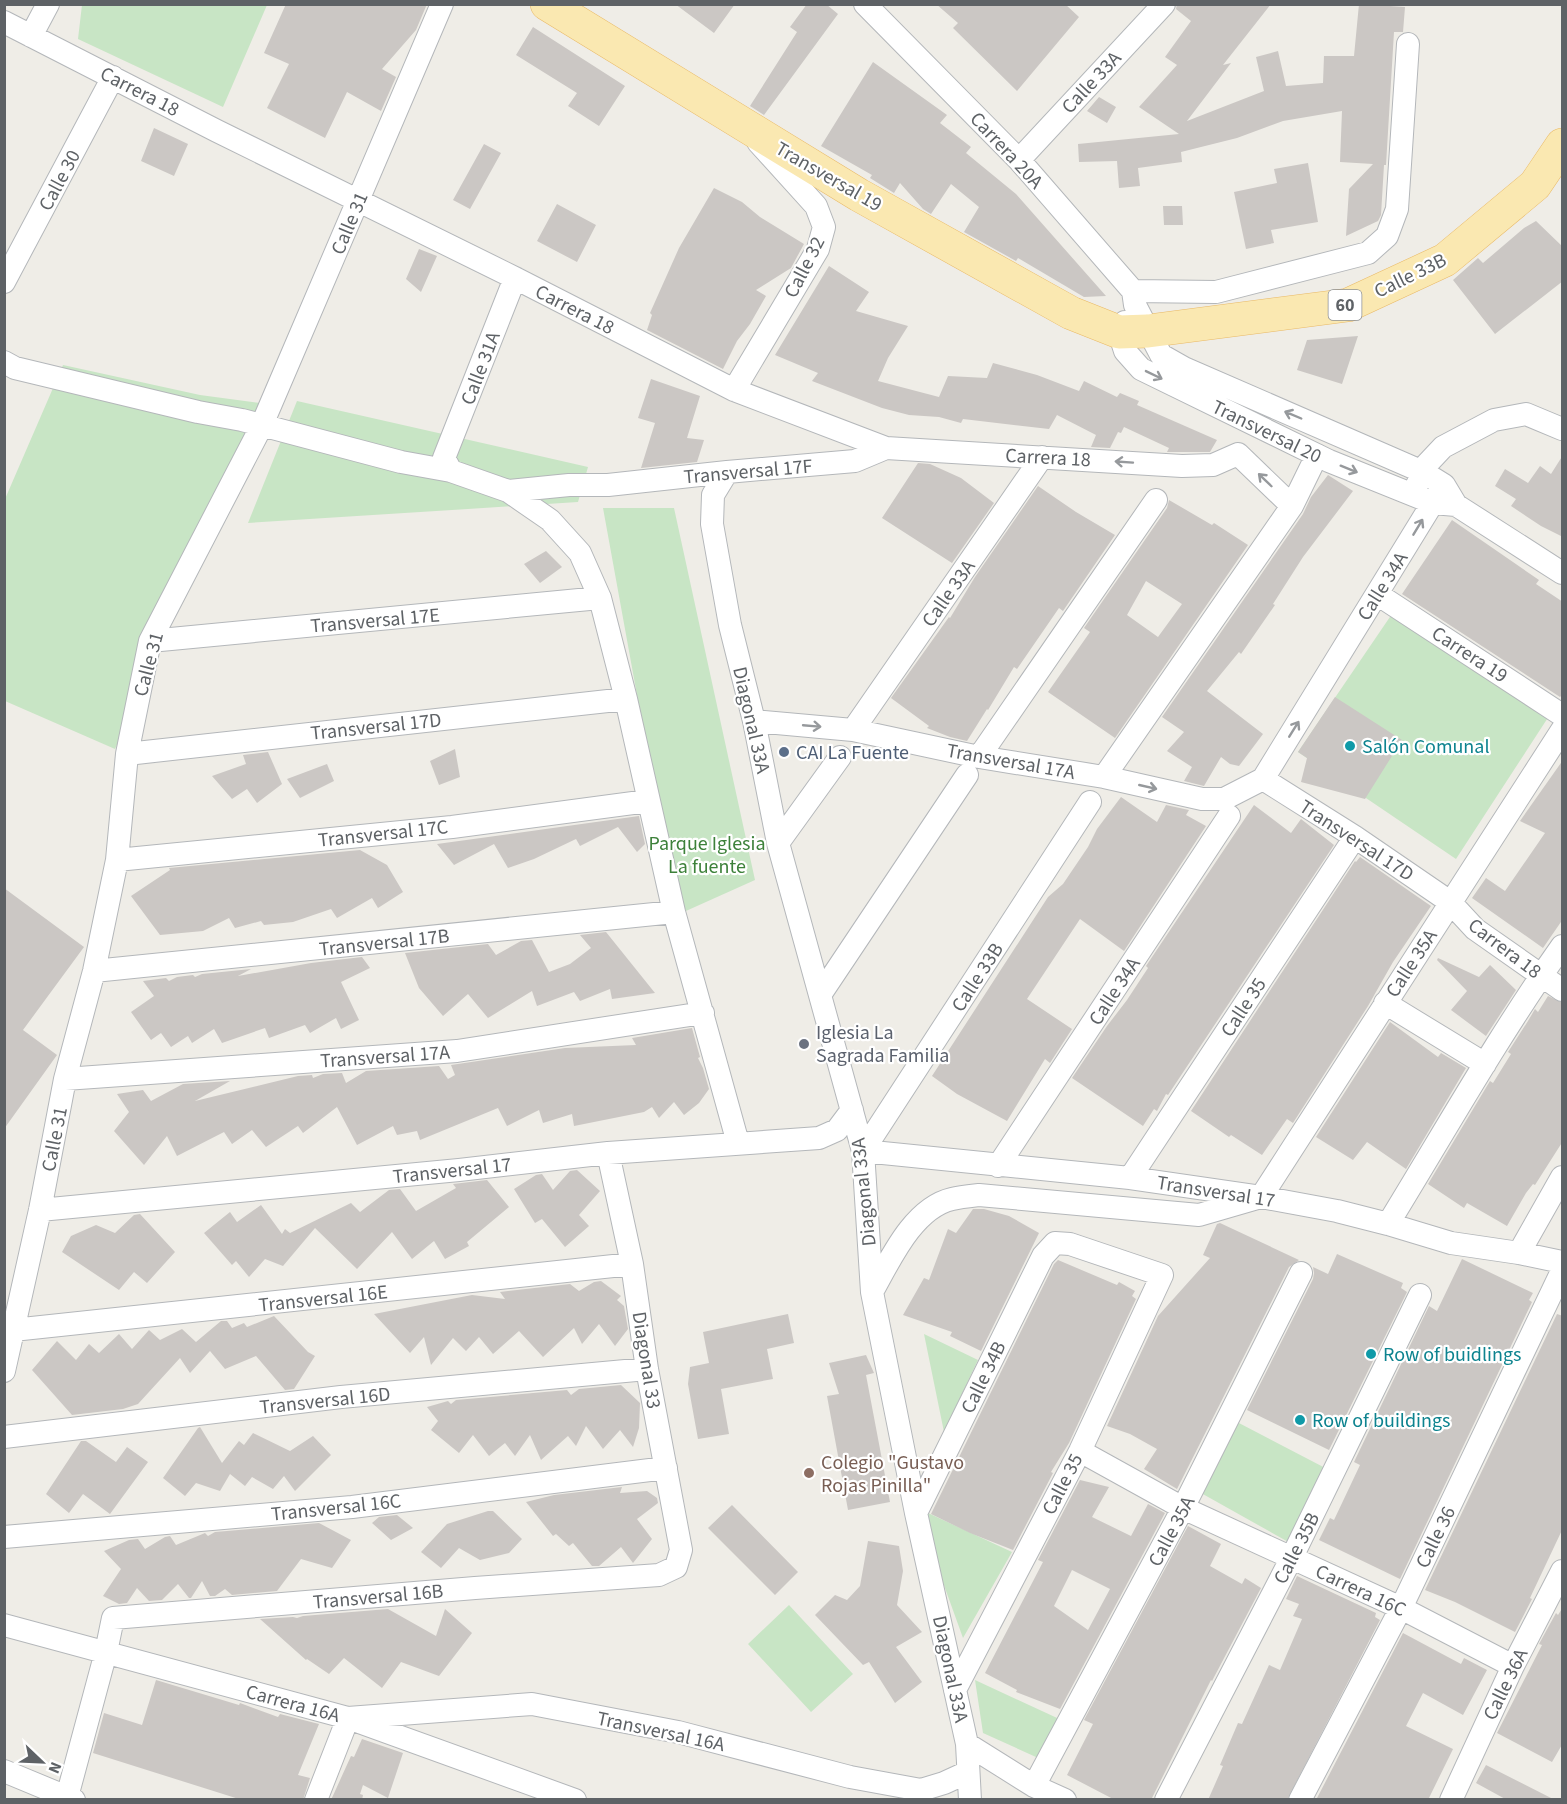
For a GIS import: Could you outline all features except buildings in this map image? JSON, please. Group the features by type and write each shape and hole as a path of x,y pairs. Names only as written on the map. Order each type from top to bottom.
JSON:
{"main road":[{"name":"Transversal 19","path":"547,4 859,195 1071,313 1134,315"},
{"name":"Calle 33B","path":"1134,315 1348,304 1445,260 1535,185 1563,145"}],"street":[{"path":"32,36 48,4"},
{"name":"Calle 31","path":"4,1371 66,1080 94,971 117,860 127,754 150,641 261,427 442,4"},
{"name":"Carrera 20A","path":"865,4 1019,160 1134,315"},
{"name":"Calle 33A","path":"1019,160 1164,4"},
{"name":"Carrera 18","path":"4,22 734,390 886,448 1182,466 1213,465 1238,454"},
{"path":"1134,315 1368,253 1387,236 1397,209 1408,44"},
{"name":"Calle 30","path":"4,282 113,77"},
{"name":"Calle 32","path":"734,390 818,249 824,227 816,206 742,125"},
{"name":"Calle 31A","path":"448,465 515,278"},
{"name":"Transversal 20","path":"1134,315 1125,351 1141,369 1317,455 1430,494"},
{"name":"Transversal 20","path":"1134,315 1161,355 1184,368 1423,472"},
{"path":"4,362 15,368 198,412 242,420 261,427 401,462 448,465 508,491 550,520 580,553 600,598 626,699 674,912 738,1143"},
{"path":"1563,429 1526,414 1494,420 1443,447 1427,464 1423,472 1430,494 1456,505 1563,573"},
{"path":"1253,424 1238,454 1292,506"},
{"name":"Transversal 17F","path":"508,491 569,485 608,485 855,461 886,448"},
{"path":"1104,777 1292,506 1317,455"},
{"name":"Calle 33A","path":"853,730 1042,457"},
{"name":"Diagonal 33A","path":"727,472 713,495 711,524 730,625 754,721 778,843 863,1151 872,1292 916,1513 967,1744"},
{"name":"Calle 34A","path":"1263,778 1377,594 1430,494"},
{"path":"820,994 1156,500"},
{"name":"Carrera 19","path":"1377,594 1563,715"},
{"name":"Transversal 17E","path":"150,641 600,598"},
{"name":"Transversal 17D","path":"127,754 626,699"},
{"name":"Transversal 17A","path":"754,721 853,730 973,766 1104,777 1202,799 1224,799 1263,778"},
{"name":"Calle 35A","path":"1261,1197 1563,730"},
{"path":"778,843 840,757"},
{"name":"Transversal 17D","path":"1263,778 1450,902"},
{"name":"Transversal 17C","path":"117,860 452,827 648,801"},
{"name":"Calle 33B","path":"863,1151 1090,802"},
{"name":"Calle 34A","path":"998,1166 1229,816"},
{"name":"Calle 35","path":"1130,1178 1355,837"},
{"name":"Carrera 18","path":"1450,902 1475,928 1563,990"},
{"name":"Transversal 17B","path":"94,971 674,912"},
{"path":"1388,1224 1485,1064 1563,946"},
{"path":"1385,1003 1485,1064"},
{"name":"Transversal 17A","path":"66,1080 457,1050 703,1013"},
{"name":"Transversal 17","path":"40,1210 447,1171 608,1153 819,1138 837,1130 852,1110"},
{"name":"Transversal 17","path":"863,1151 1130,1178 1261,1197 1337,1211 1388,1224 1450,1244 1519,1253 1563,1262"},
{"name":"Diagonal 33","path":"608,1153 632,1264 647,1369 681,1551 676,1567"},
{"path":"1519,1253 1563,1177"},
{"path":"872,1292 899,1244 923,1215 950,1199 979,1195 1199,1215 1261,1197"},
{"name":"Calle 34B","path":"916,1513 1042,1256 1054,1243 1070,1244 1162,1275"},
{"name":"Transversal 16E","path":"14,1330 632,1264"},
{"name":"Calle 36","path":"1300,1800 1401,1608 1563,1271"},
{"name":"Calle 35A","path":"1034,1786 1183,1508 1301,1274"},
{"name":"Calle 35","path":"955,1690 1080,1451 1162,1275"},
{"name":"Calle 35B","path":"1166,1800 1292,1557 1420,1295"},
{"name":"Transversal 16D","path":"4,1437 341,1397 647,1369"},
{"name":"Carrera 16C","path":"1080,1451 1183,1508 1401,1608 1512,1666"},
{"name":"Transversal 16C","path":"4,1537 352,1507 666,1468"},
{"name":"Transversal 16B","path":"106,1652 113,1618 659,1575 676,1567"},
{"name":"Calle 36A","path":"1451,1800 1512,1666 1563,1571"},
{"name":"Carrera 16A","path":"4,1625 348,1718 575,1800"},
{"path":"4,1771 70,1798 106,1652"},
{"name":"Transversal 16A","path":"348,1718 532,1704 678,1732 850,1778 921,1790 944,1784 968,1772"},
{"path":"316,1800 348,1718"},
{"path":"967,1744 1034,1786 1065,1800"},
{"path":"967,1744 970,1800"}],"green space":[{"path":"82,4 267,5 223,107 78,39"},
{"path":"63,365 200,395 268,404 115,749 5,701 5,499"},
{"path":"297,401 588,467 578,502 248,523"},
{"name":"Parque Iglesia La fuente","path":"603,508 674,508 755,880 677,915"},
{"path":"1394,611 1551,713 1456,859 1298,752"},
{"path":"924,1334 978,1360 944,1432"},
{"path":"1237,1422 1331,1471 1292,1544 1201,1493"},
{"path":"928,1513 1012,1552 963,1638 923,1527"},
{"path":"789,1605 853,1674 811,1712 748,1644"},
{"path":"975,1680 1068,1723 1047,1762 983,1733"}],"place":[{"name":"Salón Comunal","path":"1350,746"},
{"name":"CAI La Fuente","path":"784,752"},
{"name":"Iglesia La Sagrada Familia","path":"804,1044"},
{"name":"Row of buidlings","path":"1371,1354"},
{"name":"Row of buildings","path":"1300,1420"},
{"name":"Colegio \"Gustavo Rojas Pinilla\"","path":"809,1473"}]}
